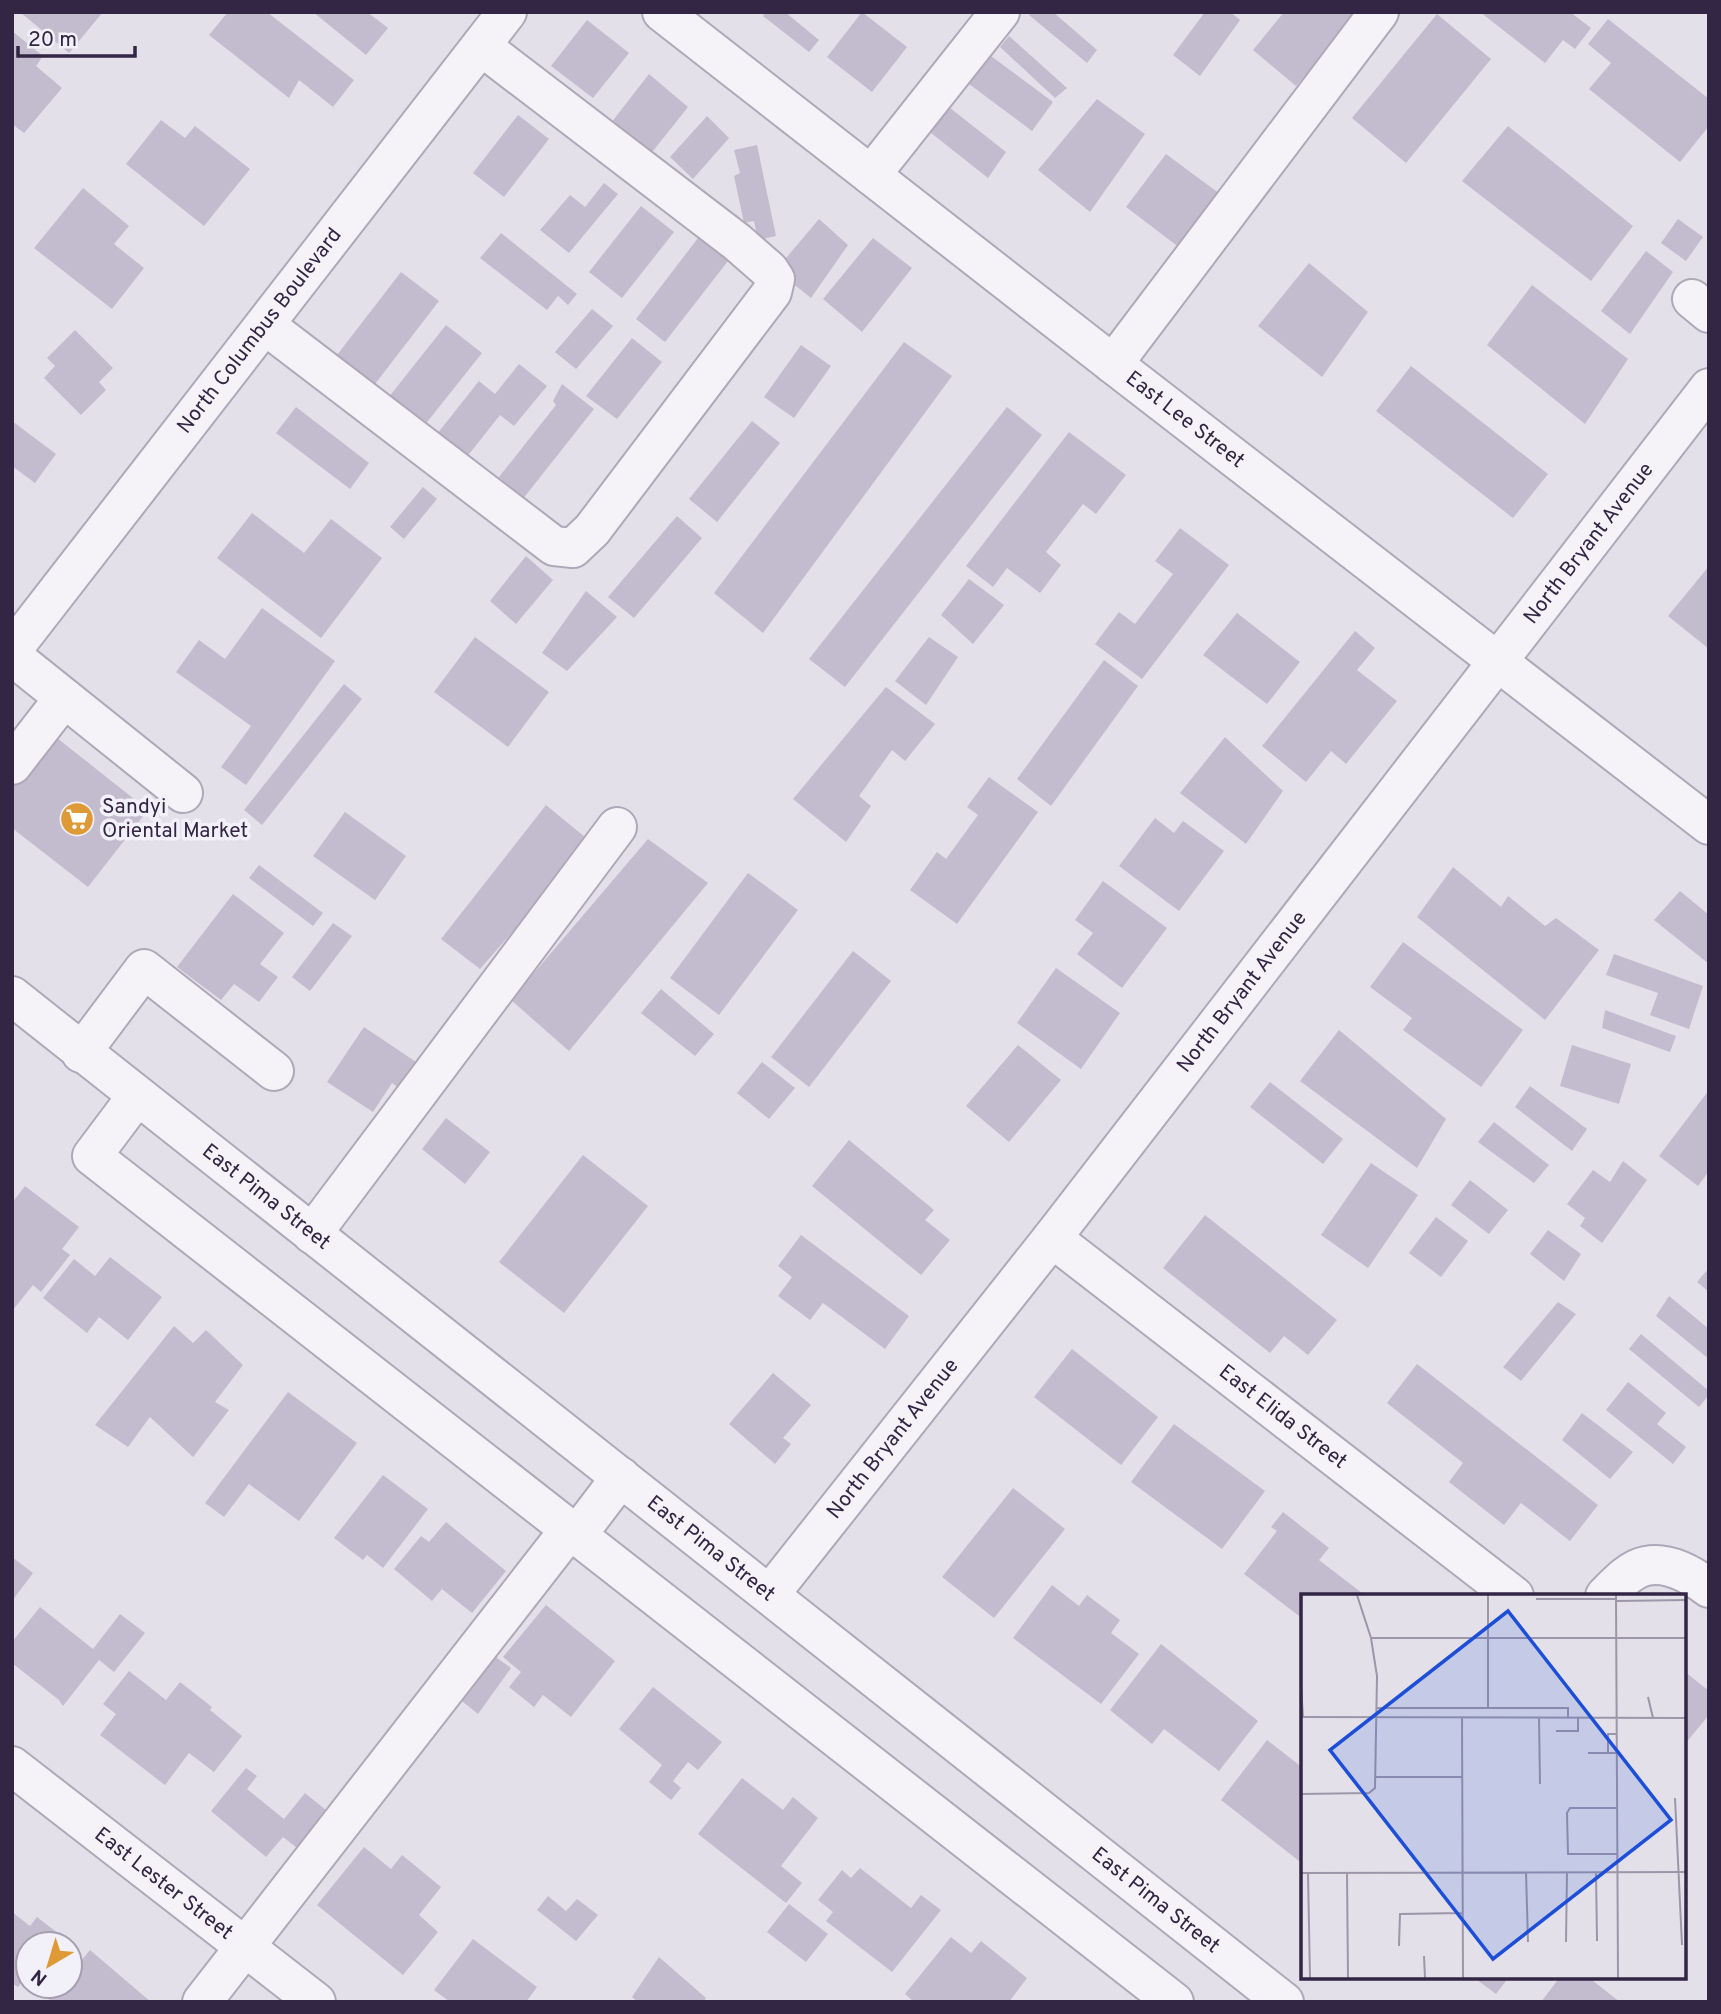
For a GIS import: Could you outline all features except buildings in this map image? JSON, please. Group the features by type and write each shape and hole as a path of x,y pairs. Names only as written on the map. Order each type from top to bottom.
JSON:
{"street":[{"name":"North Columbus Boulevard","path":"12,650 507,12"},
{"name":"East Lee Street","path":"662,12 701,24 871,175 1709,825"},
{"path":"871,175 1000,12"},
{"path":"1113,364 1379,12"},
{"path":"265,325 554,546 573,548 592,530 772,292 775,279 769,270 737,243 481,46"},
{"name":"North Bryant Avenue","path":"770,1594 1052,1238 1497,661 1702,411"},
{"path":"12,656 183,793"},
{"path":"12,765 64,698"},
{"path":"312,1234 617,827"},
{"path":"81,1053 144,969 274,1071"},
{"name":"East Pima Street","path":"12,996 1286,2002"},
{"path":"137,1096 92,1156 1174,2002"},
{"name":"East Elida Street","path":"1052,1238 1511,1594"},
{"path":"202,2002 573,1532 621,1477"},
{"path":"1607,1594 1625,1577 1644,1566 1657,1565 1688,1572 1709,1588"},
{"name":"East Lester Street","path":"12,1766 316,2002"},
{"path":"1286,2002 1304,1979"}],"place":[{"name":"Sandyi Oriental Market","path":"77,819"}]}
